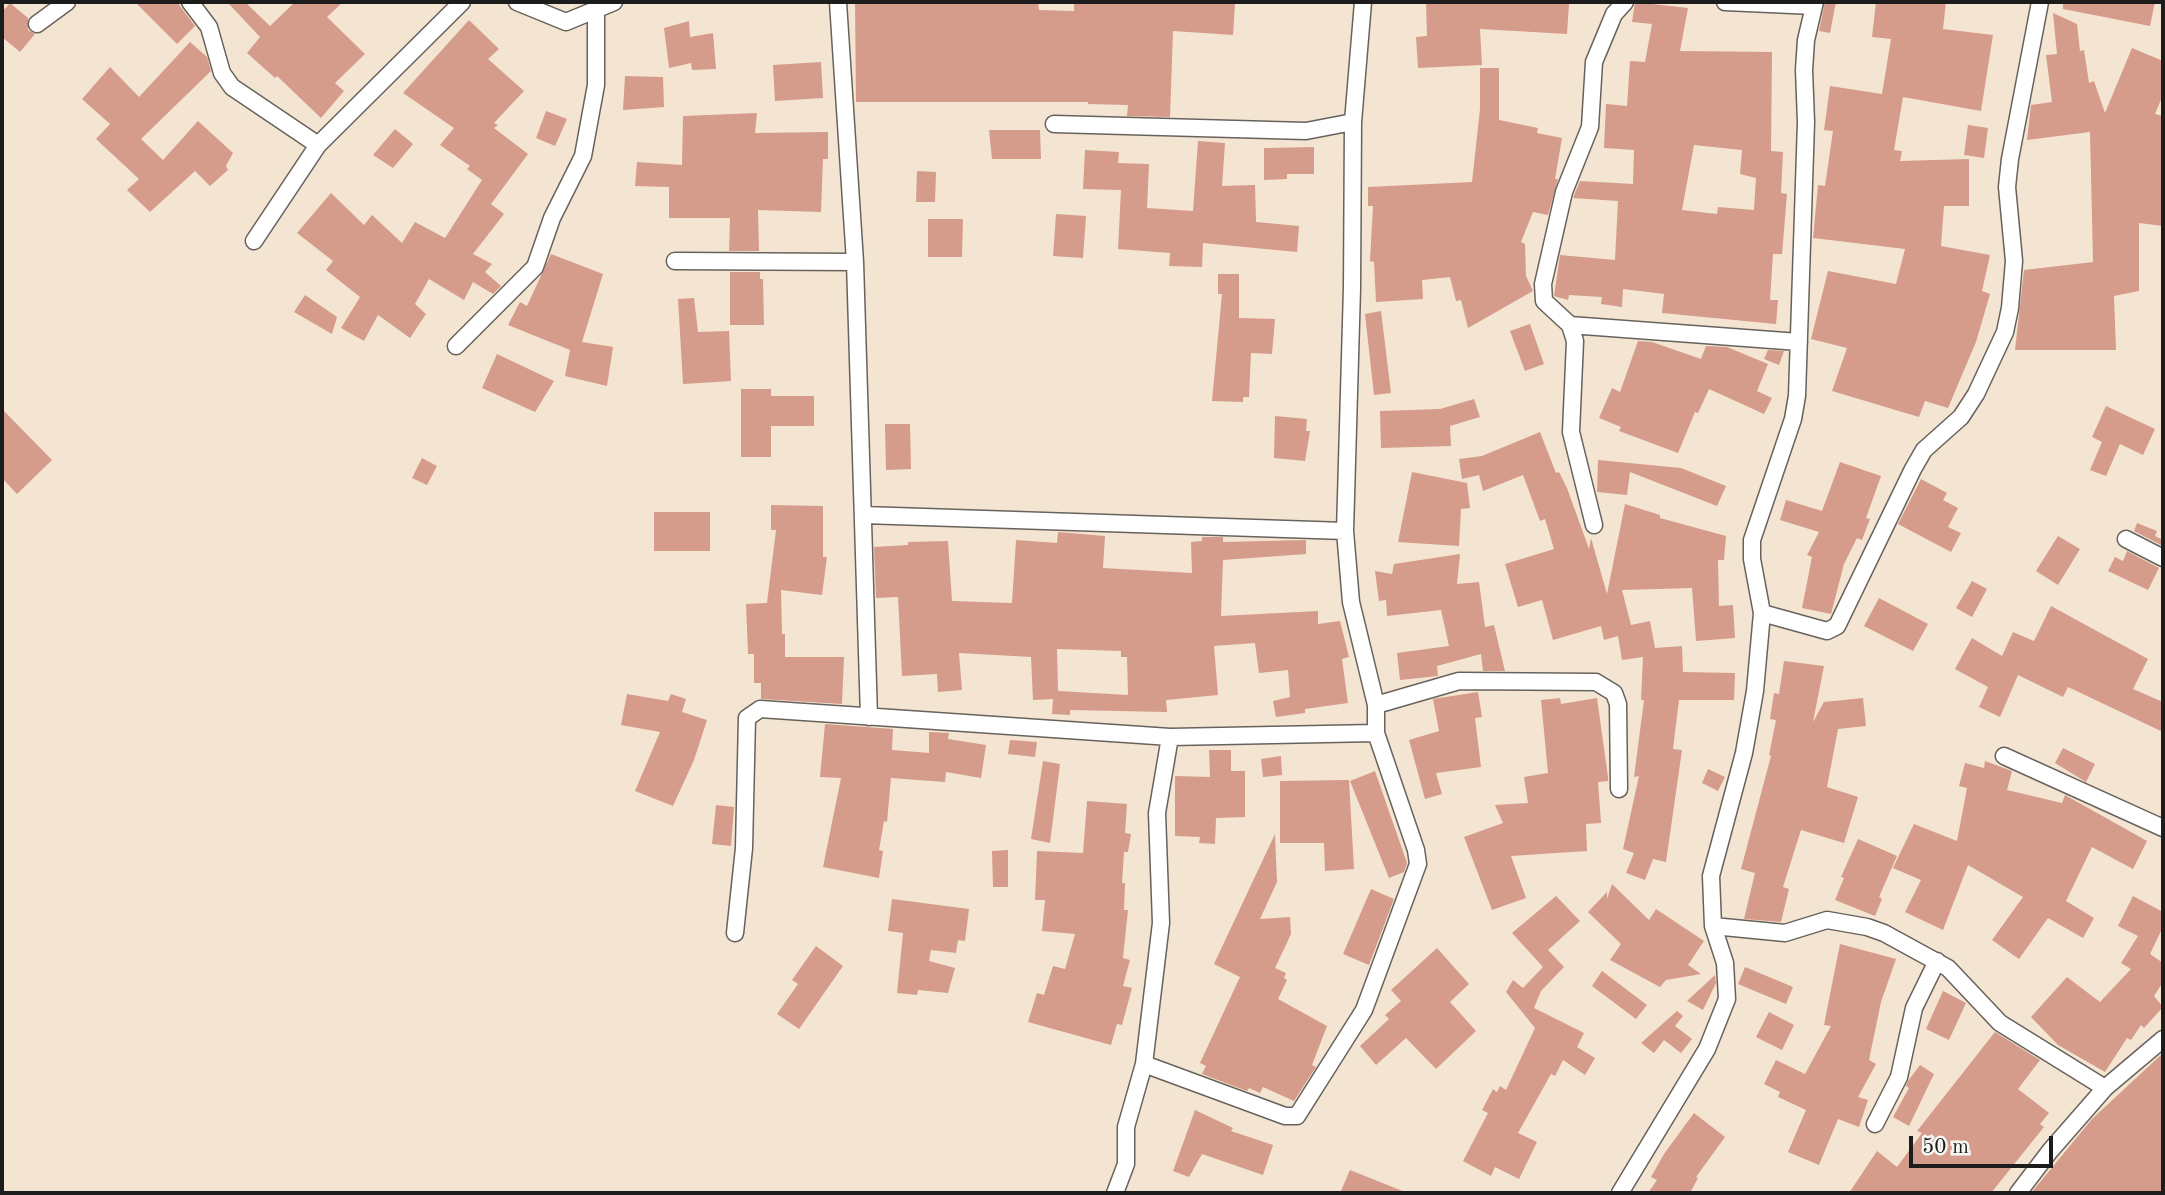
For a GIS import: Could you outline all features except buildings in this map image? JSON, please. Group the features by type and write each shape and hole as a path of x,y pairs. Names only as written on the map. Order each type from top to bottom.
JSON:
{"street":[{"path":"37,24 67,2"},
{"path":"190,2 209,27 222,73 232,88 318,145"},
{"path":"254,241 318,145 462,2"},
{"path":"517,2 566,22 614,2"},
{"path":"838,2 855,261 869,717"},
{"path":"1144,1064 1285,1116 1297,1116 1364,1010 1418,864 1376,733 1376,705 1350,602 1345,531 1352,288 1353,122 1363,2"},
{"path":"1594,525 1571,432 1576,359 1570,325 1544,301 1543,284 1564,192 1590,127 1594,62 1614,14 1625,2"},
{"path":"1620,1193 1707,1049 1727,999 1725,963 1713,926 1711,876 1750,723 1758,668 1762,613 1752,559 1752,540 1793,419 1799,342 1806,122 1804,70 1814,4 1725,2"},
{"path":"1762,613 1827,631 1837,626 1913,469 1924,450 1961,417 1976,394 2005,332 2014,261 2007,187 2040,2"},
{"path":"456,346 535,267 552,218 583,156 596,85 596,9"},
{"path":"1054,124 1306,131 1353,122"},
{"path":"675,261 855,261"},
{"path":"1570,325 1799,342"},
{"path":"864,515 1345,531"},
{"path":"2126,540 2163,558"},
{"path":"1376,705 1459,681 1596,682 1614,693 1618,704 1619,789"},
{"path":"734,933 744,848 747,718 760,709 1170,737 1376,733"},
{"path":"1115,1193 1126,1164 1126,1127 1144,1064 1161,923 1157,813 1170,737"},
{"path":"2004,756 2163,828"},
{"path":"1713,926 1785,933 1827,920 1867,927 1948,968 2011,1031 2105,1088"},
{"path":"1875,1124 1899,1077 1914,1008 1937,961"},
{"path":"2018,1193 2105,1088 2163,1039"}]}
